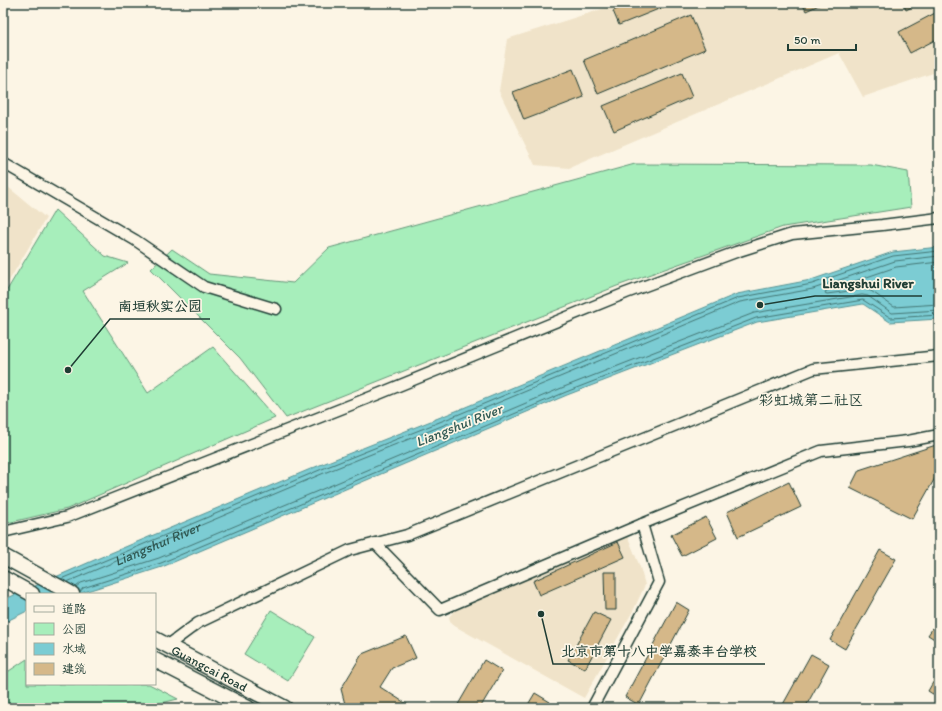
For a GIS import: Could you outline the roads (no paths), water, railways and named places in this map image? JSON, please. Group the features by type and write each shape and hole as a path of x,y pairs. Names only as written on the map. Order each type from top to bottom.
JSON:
{"main road":[{"path":"3,556 70,593"},
{"path":"3,578 30,593"},
{"name":"Guangcai Road","path":"161,642 285,708"},
{"name":"Guangcai Road","path":"156,661 248,708"}],"street":[{"path":"3,163 135,240 204,287 276,309"},
{"path":"3,532 67,517 381,393 626,293 736,252 792,234 939,218"},
{"path":"161,642 350,550 406,535 813,369 939,356"},
{"path":"375,543 440,610 642,524 821,451 908,441 939,435"},
{"path":"592,708 659,582 642,524"}],"water":[{"path":"939,247 939,319 890,322 863,304 757,322 567,395 162,567 81,593 26,593 26,612 3,623 3,600 320,465 456,411 737,294 811,280 893,252"}],"place":[{"name":"Liangshui River","path":"760,305"},
{"name":"南垣秋实公园","path":"68,370"},
{"name":"北京市第十八中学嘉泰丰台学校","path":"541,614"}],"district":[{"name":"彩虹城第二社区","path":"811,400"}]}
